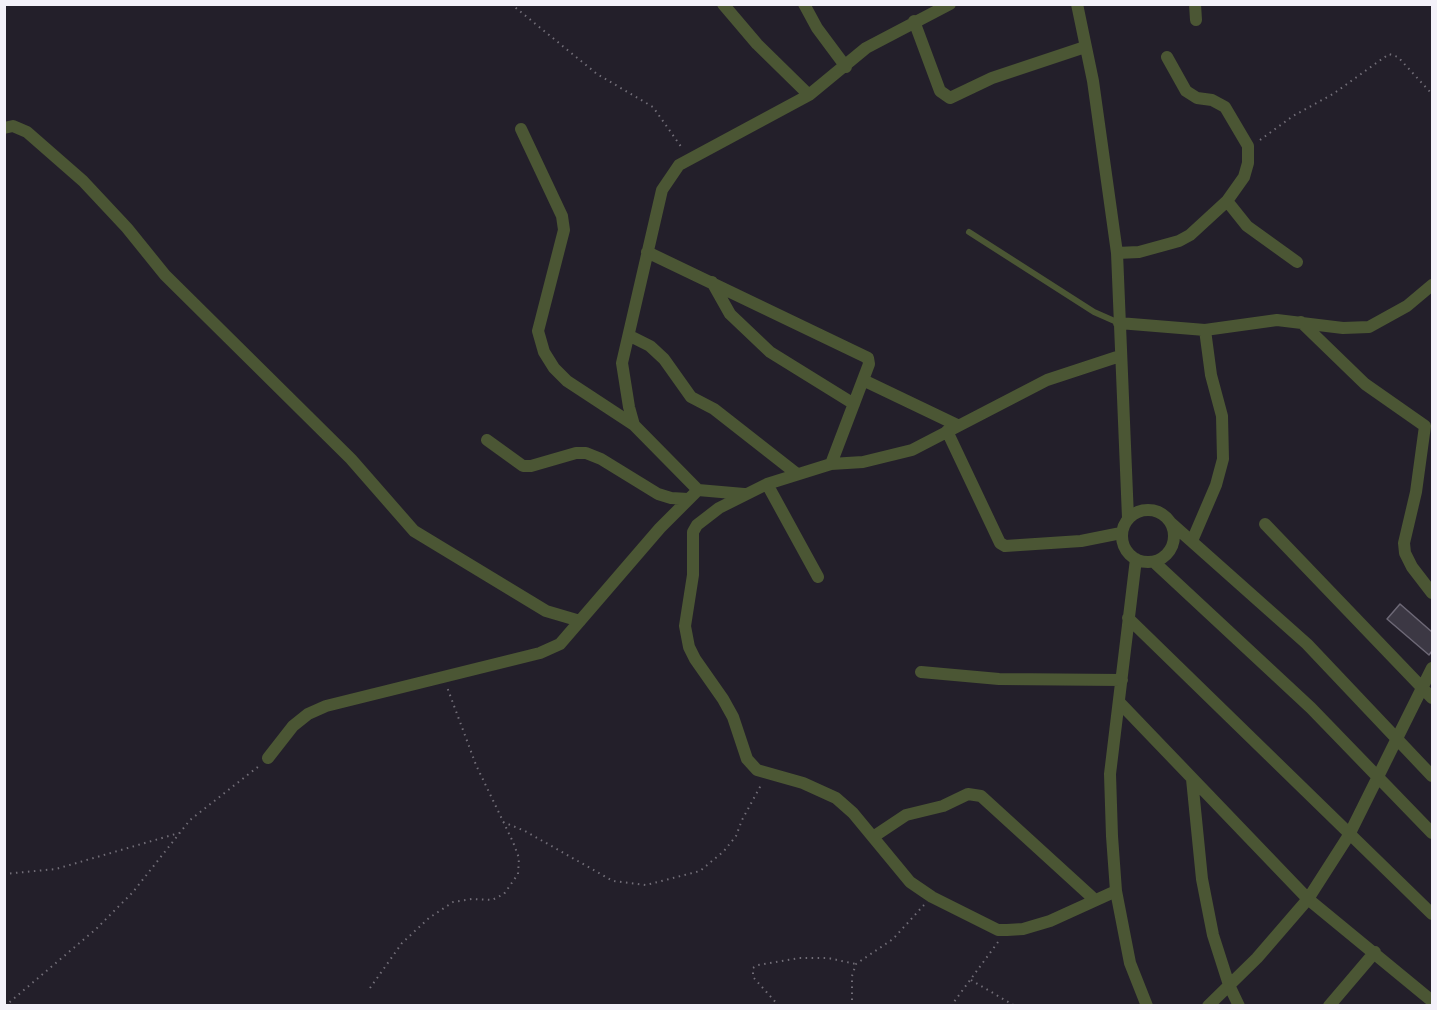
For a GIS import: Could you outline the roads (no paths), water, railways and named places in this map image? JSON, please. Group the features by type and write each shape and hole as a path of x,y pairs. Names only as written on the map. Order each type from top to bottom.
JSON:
{"street":[{"path":"723,4 757,44 809,95"},
{"path":"804,4 817,28 846,67"},
{"path":"634,425 622,363 662,190 679,165 809,95 846,67 866,48 950,4"},
{"path":"1077,4 1093,81 1109,179 1117,253 1128,518 1122,533 1125,548 1136,559 1154,562 1163,558 1174,542 1171,523"},
{"path":"1195,4 1196,20"},
{"path":"914,21 940,91 950,98 1001,74 1085,47"},
{"path":"1117,253 1139,252 1179,241 1227,201 1244,177 1248,163 1248,146 1225,107 1212,100 1197,98 1186,90 1167,57"},
{"path":"4,128 13,126 27,132 83,181 127,228 165,275 351,459 414,531 536,605 580,621"},
{"path":"521,129 562,216 564,230 538,332 544,352 554,368 567,381 634,425 699,490 744,494"},
{"path":"1227,201 1247,226 1297,262"},
{"path":"646,252 868,358 869,364 831,464"},
{"path":"712,282 730,314 770,352 854,404"},
{"path":"1119,323 1204,330 1277,320 1342,328 1369,327 1407,306 1432,285"},
{"path":"1301,322 1365,384 1425,426 1405,553 1432,593"},
{"path":"1192,541 1224,459 1222,416 1211,375 1204,330"},
{"path":"630,336 650,346 664,359 691,397 714,409 797,474"},
{"path":"1116,891 1050,921 1023,929 1007,930 998,930 932,897 910,882 873,837 836,798 792,779 767,775 757,770 747,759 733,717 689,647 685,626 693,575 693,532 705,517 744,494 797,474 831,464 888,458 912,450 1047,380 1120,356"},
{"path":"863,380 952,428 1000,543 1005,546 1081,541 1122,533"},
{"path":"487,440 523,466 531,466 576,453 586,453 601,459 658,494 671,498 688,499"},
{"path":"767,484 818,578"},
{"path":"268,758 293,726 308,714 326,706 540,653 560,644 688,499 699,490"},
{"path":"1128,518 1145,509 1156,510 1307,644 1432,776"},
{"path":"1265,524 1432,698"},
{"path":"1136,559 1110,774 1116,891 1130,963 1147,1005"},
{"path":"1154,562 1311,708 1432,833"},
{"path":"1128,618 1432,914"},
{"path":"1208,1005 1257,958 1308,898 1349,835 1379,780 1396,739 1432,668"},
{"path":"921,672 999,680 1122,680"},
{"path":"1119,702 1308,898 1432,1001"},
{"path":"1192,779 1202,879 1213,935 1229,985 1239,1005"},
{"path":"873,837 906,815 943,806 968,794 981,796 1095,900"},
{"path":"1331,1005 1375,952"}],"lane":[{"path":"969,232 1094,312 1119,323"}]}
